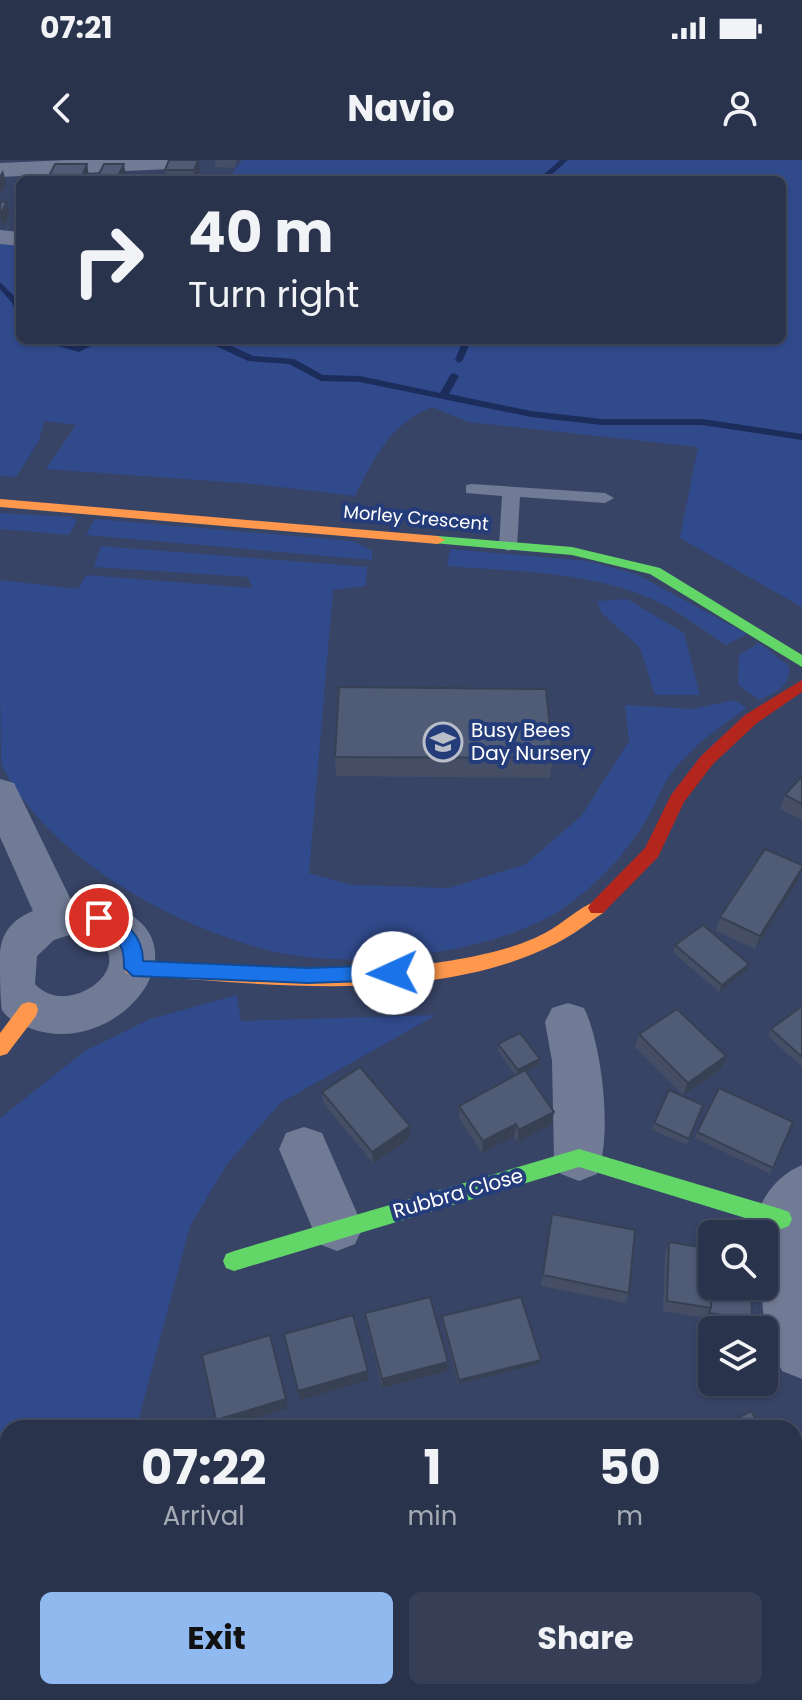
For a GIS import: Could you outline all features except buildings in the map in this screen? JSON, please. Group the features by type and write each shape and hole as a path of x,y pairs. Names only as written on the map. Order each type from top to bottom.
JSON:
{"street":[{"path":"0,170 133,171 177,162"},
{"name":"Morley Crescent","path":"0,503 572,551 655,571 802,662"},
{"path":"133,968 308,976 450,971 522,951 578,924 615,895 651,853 679,795 709,754 758,712 802,685"},
{"path":"0,793 59,919"},
{"path":"79,915 116,925 131,944 133,968 125,985 112,1000 92,1010 59,1016 29,1010 8,985 7,968 13,952 24,938 59,919 79,915"},
{"path":"0,1048 29,1010"},
{"path":"568,1022 576,1061 579,1158 792,1204 793,1334 802,1351"},
{"path":"304,1149 337,1227"},
{"name":"Rubbra Close","path":"234,1261 337,1227 579,1158"}],"lane":[{"path":"472,489 605,498"},
{"path":"508,546 511,494"}],"shaded area":[{"path":"242,160 802,160 802,607 680,538 698,447 468,422 432,407 417,414 394,433 355,496 254,484 46,469 76,425 44,421 39,441 16,477 0,476 0,244 16,244 16,344 786,344 786,176 231,176"},
{"path":"0,513 72,517 77,521 69,535 0,529"},
{"path":"95,519 353,541 372,551 372,560 86,535"},
{"path":"101,546 367,567 366,586 333,590 309,873 351,885 449,888 526,864 582,815 629,741 625,705 693,709 734,700 747,708 706,738 678,765 639,831 599,879 562,909 532,925 457,948 374,959 296,956 263,949 189,922 114,882 49,829 23,799 2,766 0,580 78,589 86,575 252,588 248,577 94,567"},
{"path":"450,549 587,561 636,574 747,634 726,645 670,608 644,596 589,580 447,566"},
{"path":"627,599 684,633 700,695 655,695 640,648 602,613 597,601"},
{"path":"759,643 789,666 785,684 760,700 738,685 739,655"},
{"path":"237,995 241,1021 436,1015 280,1103 227,1164 190,1226 140,1420 0,1420 0,1118 85,1051 150,1019"}],"waterway":[{"path":"546,176 564,160"},
{"path":"0,284 16,302"},
{"path":"58,344 79,349 90,344"},
{"path":"220,344 251,359 291,361 321,378 360,379 443,396"},
{"path":"459,360 465,344"},
{"path":"443,396 454,376"},
{"path":"443,396 531,414 602,422 702,422 802,437"}],"traffic: fast":[{"path":"438,540 572,551 655,571 802,662"},
{"path":"234,1261 579,1158 781,1219"}],"traffic: slow":[{"path":"0,503 438,540"},
{"path":"133,968 311,977 438,971 497,958 551,938 597,908"},
{"path":"0,1048 29,1010"}],"traffic: jam":[{"path":"597,908 652,852 677,799 707,760 751,719 802,685"}],"place":[{"name":"Busy Bees Day Nursery","path":"443,742"}],"route":[{"path":"99,918 116,925 128,937 134,952 133,968 308,976 393,973"}]}
